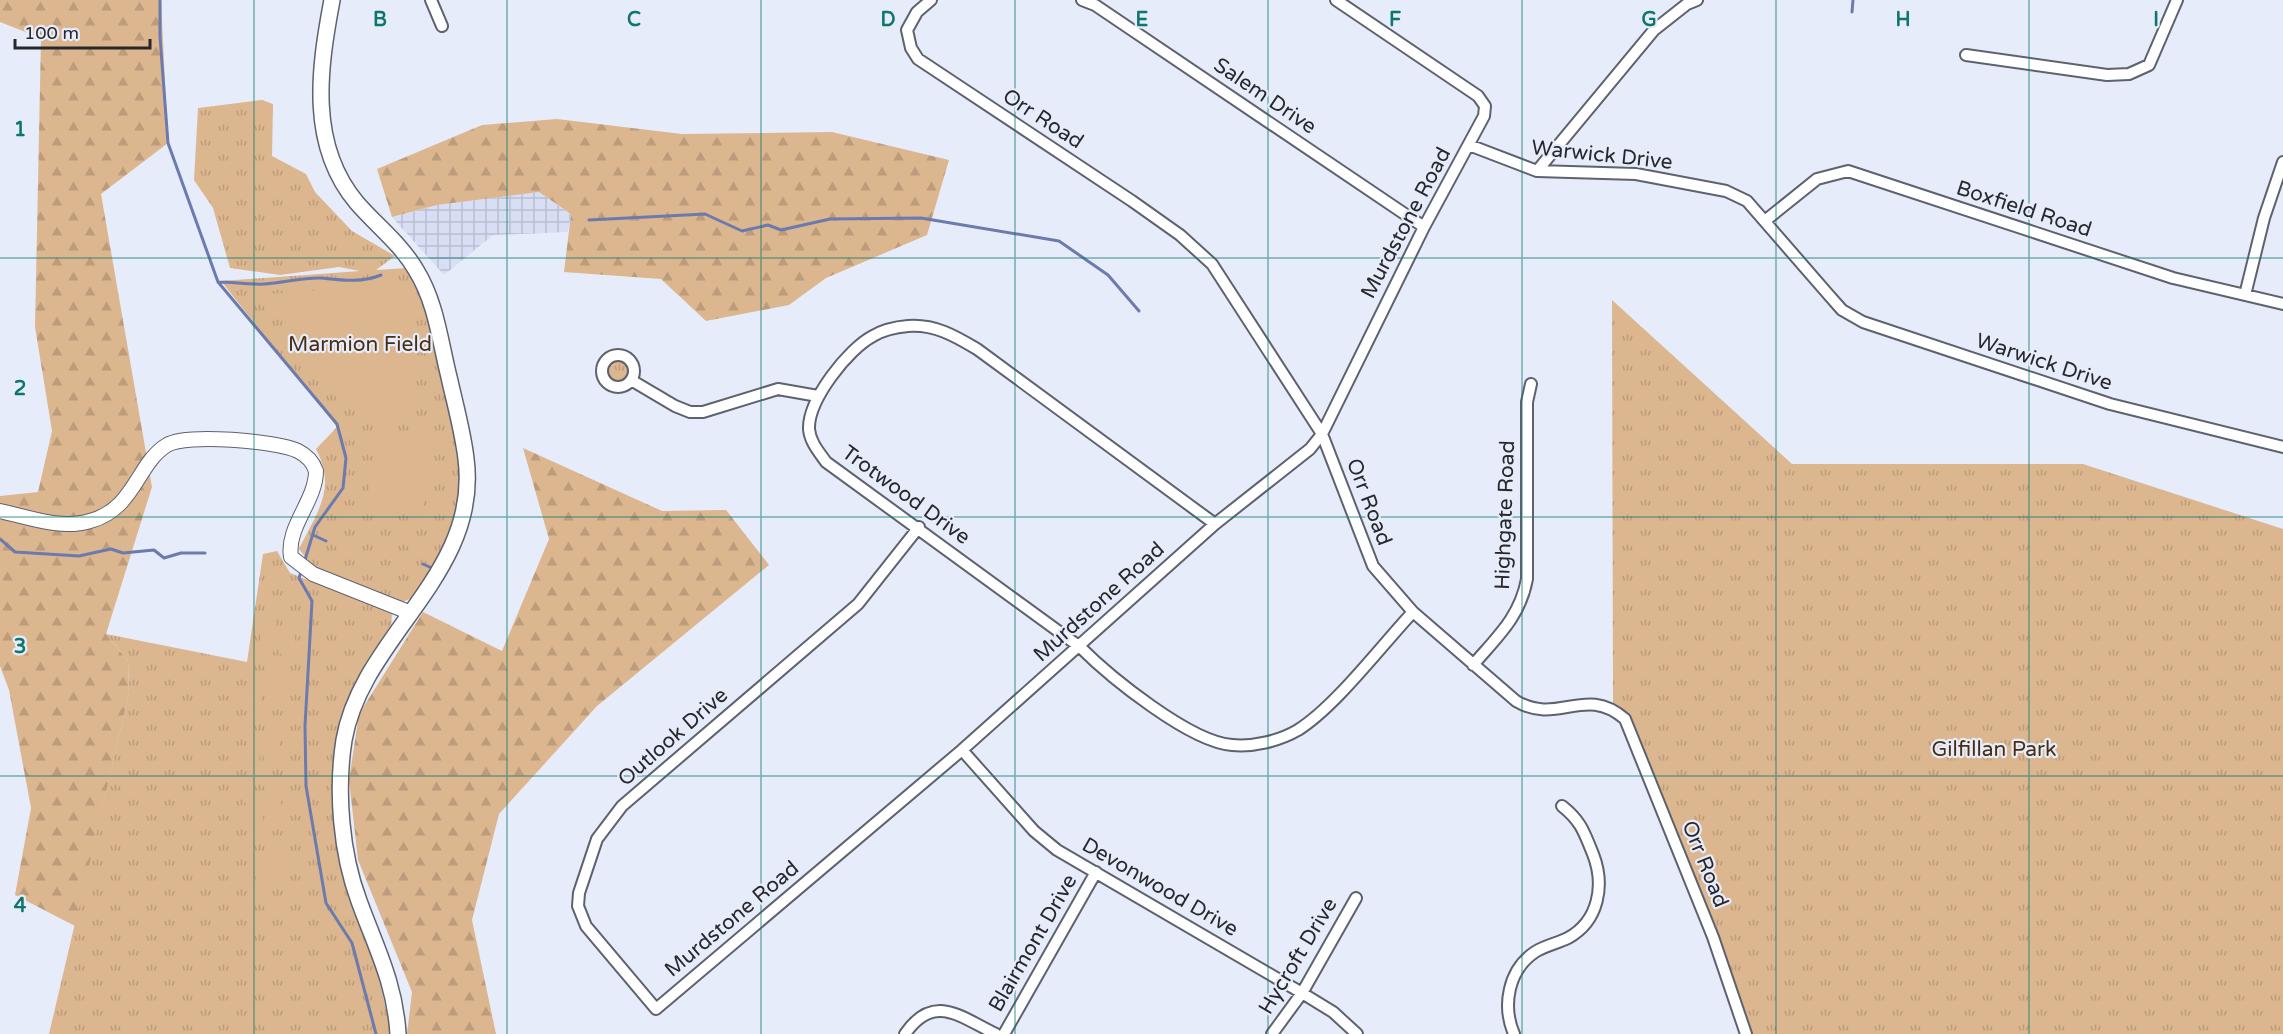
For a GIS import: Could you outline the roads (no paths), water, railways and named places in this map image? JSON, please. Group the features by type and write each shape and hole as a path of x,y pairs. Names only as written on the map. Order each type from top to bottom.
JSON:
{"main road":[{"path":"332,0 321,58 319,93 321,117 331,154 337,171 356,202 401,249 423,283 435,315 466,458 466,502 460,528 446,561 361,688 347,727 342,760 344,828 350,868 359,901 389,975 398,1034"}],"street":[{"path":"431,0 442,26"},
{"name":"Orr Road","path":"931,0 917,12 907,30 911,48 918,58 1132,201 1180,235 1212,264 1322,434 1373,567 1413,612 1473,665 1529,709 1550,711 1595,703 1606,705 1625,719 1713,937 1746,1034"},
{"name":"Salem Drive","path":"1083,0 1424,227"},
{"path":"1336,0 1478,96 1485,106 1484,116 1469,145"},
{"path":"1537,171 1654,30 1687,4 1697,0"},
{"path":"1966,55 2107,75 2129,74 2149,65 2177,0"},
{"name":"Murdstone Road","path":"656,1009 962,750 1080,647 1148,582 1310,449 1322,434 1424,227 1469,145"},
{"name":"Warwick Drive","path":"1469,145 1537,171 1636,174 1726,191 1747,201 1842,309 1863,322 2110,404 2283,447"},
{"path":"2245,295 2264,218 2283,162"},
{"name":"Boxfield Road","path":"1766,220 1817,179 1848,171 2173,278 2283,304"},
{"name":"Trotwood Drive","path":"1215,525 977,349 945,331 909,326 887,330 872,337 853,350 818,396 809,429 813,443 826,462 1080,647 1096,663 1162,712 1198,734 1231,745 1264,744 1297,730 1324,709 1413,612"},
{"path":"631,380 675,406 690,412 704,412 778,389 818,396"},
{"name":"Highgate Road","path":"1473,665 1517,613 1527,579 1527,402 1531,384"},
{"path":"0,511 56,523 78,524 92,521 120,504 158,452 167,444 188,438 271,444 297,450 306,456 316,471 313,492 289,548 291,557 308,571 411,613"},
{"name":"Outlook Drive","path":"656,1009 586,926 578,906 579,893 597,839 622,806 858,604 918,527"},
{"name":"Devonwood Drive","path":"962,750 1034,831 1057,850 1333,1011 1357,1034"},
{"path":"1514,1034 1507,1005 1509,988 1516,973 1535,952 1570,937 1582,928 1597,903 1599,890 1595,860 1578,819 1562,806"},
{"name":"Blairmont Drive","path":"1004,1034 1096,872"},
{"name":"Hycroft Drive","path":"1272,1034 1302,993 1356,898"},
{"path":"905,1034 921,1015 942,1009 996,1034"}],"waterway":[{"path":"160,0 160,37 168,143 218,282 337,424 346,458 343,488 315,527 304,563"},
{"path":"1852,12 1853,0"},
{"path":"589,220 705,214 742,231 768,225 781,230 830,219 921,218 1059,241 1108,275 1139,311"},
{"path":"218,282 259,284 315,278 359,280 381,275"},
{"path":"313,535 326,541"},
{"path":"0,539 15,552 79,556 111,549 123,553 154,550 164,558 181,553 205,553"},
{"path":"423,564 434,569"},
{"path":"302,569 299,578 312,601 305,726 306,786 326,903 352,943 376,1034"}],"park label":[{"name":"Marmion Field","path":"360,344"},
{"name":"Gilfillan Park","path":"1994,749"}]}
